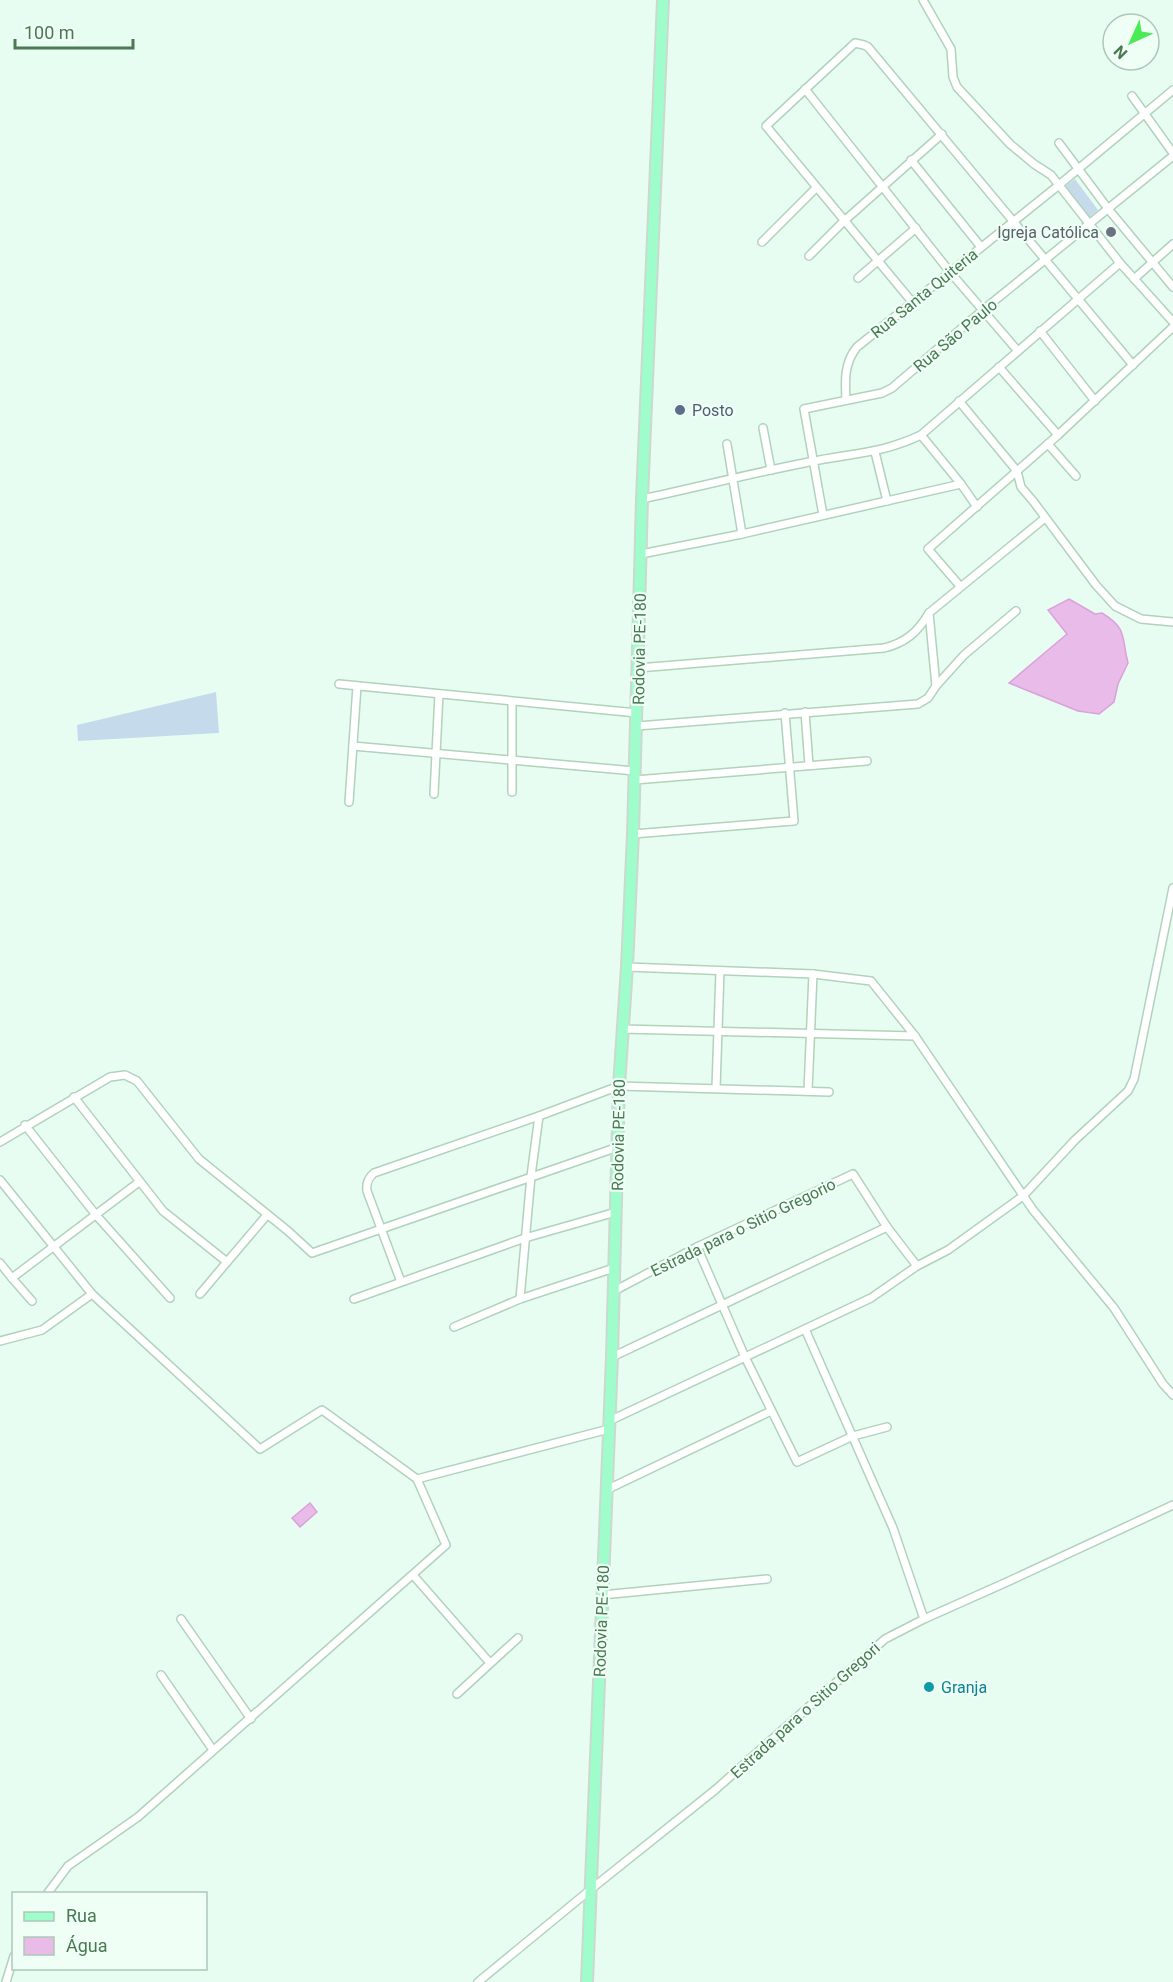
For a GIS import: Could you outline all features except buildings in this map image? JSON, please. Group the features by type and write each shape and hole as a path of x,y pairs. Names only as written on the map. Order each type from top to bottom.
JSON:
{"main road":[{"name":"Rodovia PE-180","path":"587,1982 612,1356 619,1086 633,834 642,499 663,0"}],"street":[{"path":"923,0 951,49 953,77 957,87 1010,144 1051,175 1120,263 1173,322"},
{"path":"913,303 843,222 766,126 855,43 864,45 942,134 1133,365"},
{"path":"805,88 950,272 1017,351"},
{"name":"Rua Santa Quiteria","path":"846,400 846,370 855,350 1173,90"},
{"path":"1132,96 1173,154"},
{"path":"809,256 843,222 942,134"},
{"path":"1059,143 1109,210 1173,287"},
{"name":"Rua São Paulo","path":"823,515 804,409 882,393 892,388 982,310 1109,210 1173,154"},
{"path":"911,160 981,247"},
{"path":"762,242 816,188"},
{"path":"858,278 916,228"},
{"path":"1134,279 1173,244"},
{"path":"642,499 814,461 874,452 902,444 921,435 1120,263"},
{"path":"960,586 928,549 1058,435 1173,327"},
{"path":"1040,331 1095,401"},
{"path":"999,368 1058,435"},
{"path":"959,401 1017,471 1021,487 1096,585 1115,606 1141,619 1173,622"},
{"path":"763,428 771,470"},
{"path":"921,435 977,507"},
{"path":"727,444 742,534"},
{"path":"1048,444 1076,476"},
{"path":"874,452 887,501"},
{"path":"641,554 742,534 961,484"},
{"path":"638,668 884,648 900,644 925,621 929,613 960,586 1045,518"},
{"path":"637,726 913,705 928,698 964,655 1017,611"},
{"path":"929,613 936,686"},
{"path":"339,684 637,713"},
{"path":"349,802 357,686"},
{"path":"434,794 439,694"},
{"path":"512,702 512,792"},
{"path":"805,712 810,765"},
{"path":"633,834 794,821 785,713"},
{"path":"353,746 513,760 635,776 867,761"},
{"path":"417,1479 609,1425 744,1357 871,1298 917,1266 948,1250 1023,1196 1049,1166 1132,1085 1173,888"},
{"path":"627,967 813,974 871,981 915,1036 1023,1196 1114,1308 1163,1384 1173,1395"},
{"path":"716,1088 720,970"},
{"path":"808,1092 813,974"},
{"path":"622,1029 915,1036"},
{"path":"0,1142 25,1125 113,1075 125,1075 141,1085 198,1159 312,1253 618,1147"},
{"path":"401,1282 366,1186 374,1173 619,1086 829,1092"},
{"path":"74,1097 138,1182 163,1211 227,1262"},
{"path":"520,1299 539,1116"},
{"path":"25,1125 96,1215 170,1298"},
{"name":"Estrada para o Sitio Gregorio","path":"614,1291 697,1247 852,1174 887,1227 917,1266"},
{"path":"0,1180 92,1294 260,1449 322,1410 417,1479 446,1545 138,1817 68,1866 57,1877 48,1892"},
{"path":"12,1278 138,1182"},
{"path":"354,1299 525,1238 616,1212"},
{"path":"200,1294 267,1215"},
{"path":"612,1356 887,1227"},
{"path":"697,1247 744,1357 798,1462 854,1436 887,1427"},
{"path":"0,1263 32,1301"},
{"path":"454,1327 520,1299 614,1268"},
{"path":"0,1341 42,1330 92,1294"},
{"path":"805,1329 893,1528 924,1619"},
{"path":"606,1490 771,1411"},
{"name":"Estrada para o Sitio Gregori","path":"478,1982 706,1797 869,1651 892,1635 1173,1504"},
{"path":"413,1575 490,1663"},
{"path":"602,1595 767,1579"},
{"path":"181,1619 251,1719"},
{"path":"457,1694 518,1638"},
{"path":"161,1675 213,1750"},
{"path":"6,1982 12,1962"}],"shaded area":[{"path":"1075,179 1098,210 1089,217 1066,186"},
{"path":"216,692 219,733 78,741 77,725"}],"water":[{"path":"1069,599 1095,614 1102,613 1116,624 1122,634 1128,663 1118,684 1114,702 1099,714 1078,711 1009,683 1067,634 1048,610"},
{"path":"310,1503 317,1512 300,1527 292,1518"}],"place":[{"name":"Igreja Católica","path":"1111,232"},
{"name":"Posto","path":"680,410"},
{"name":"Granja","path":"929,1687"}]}
